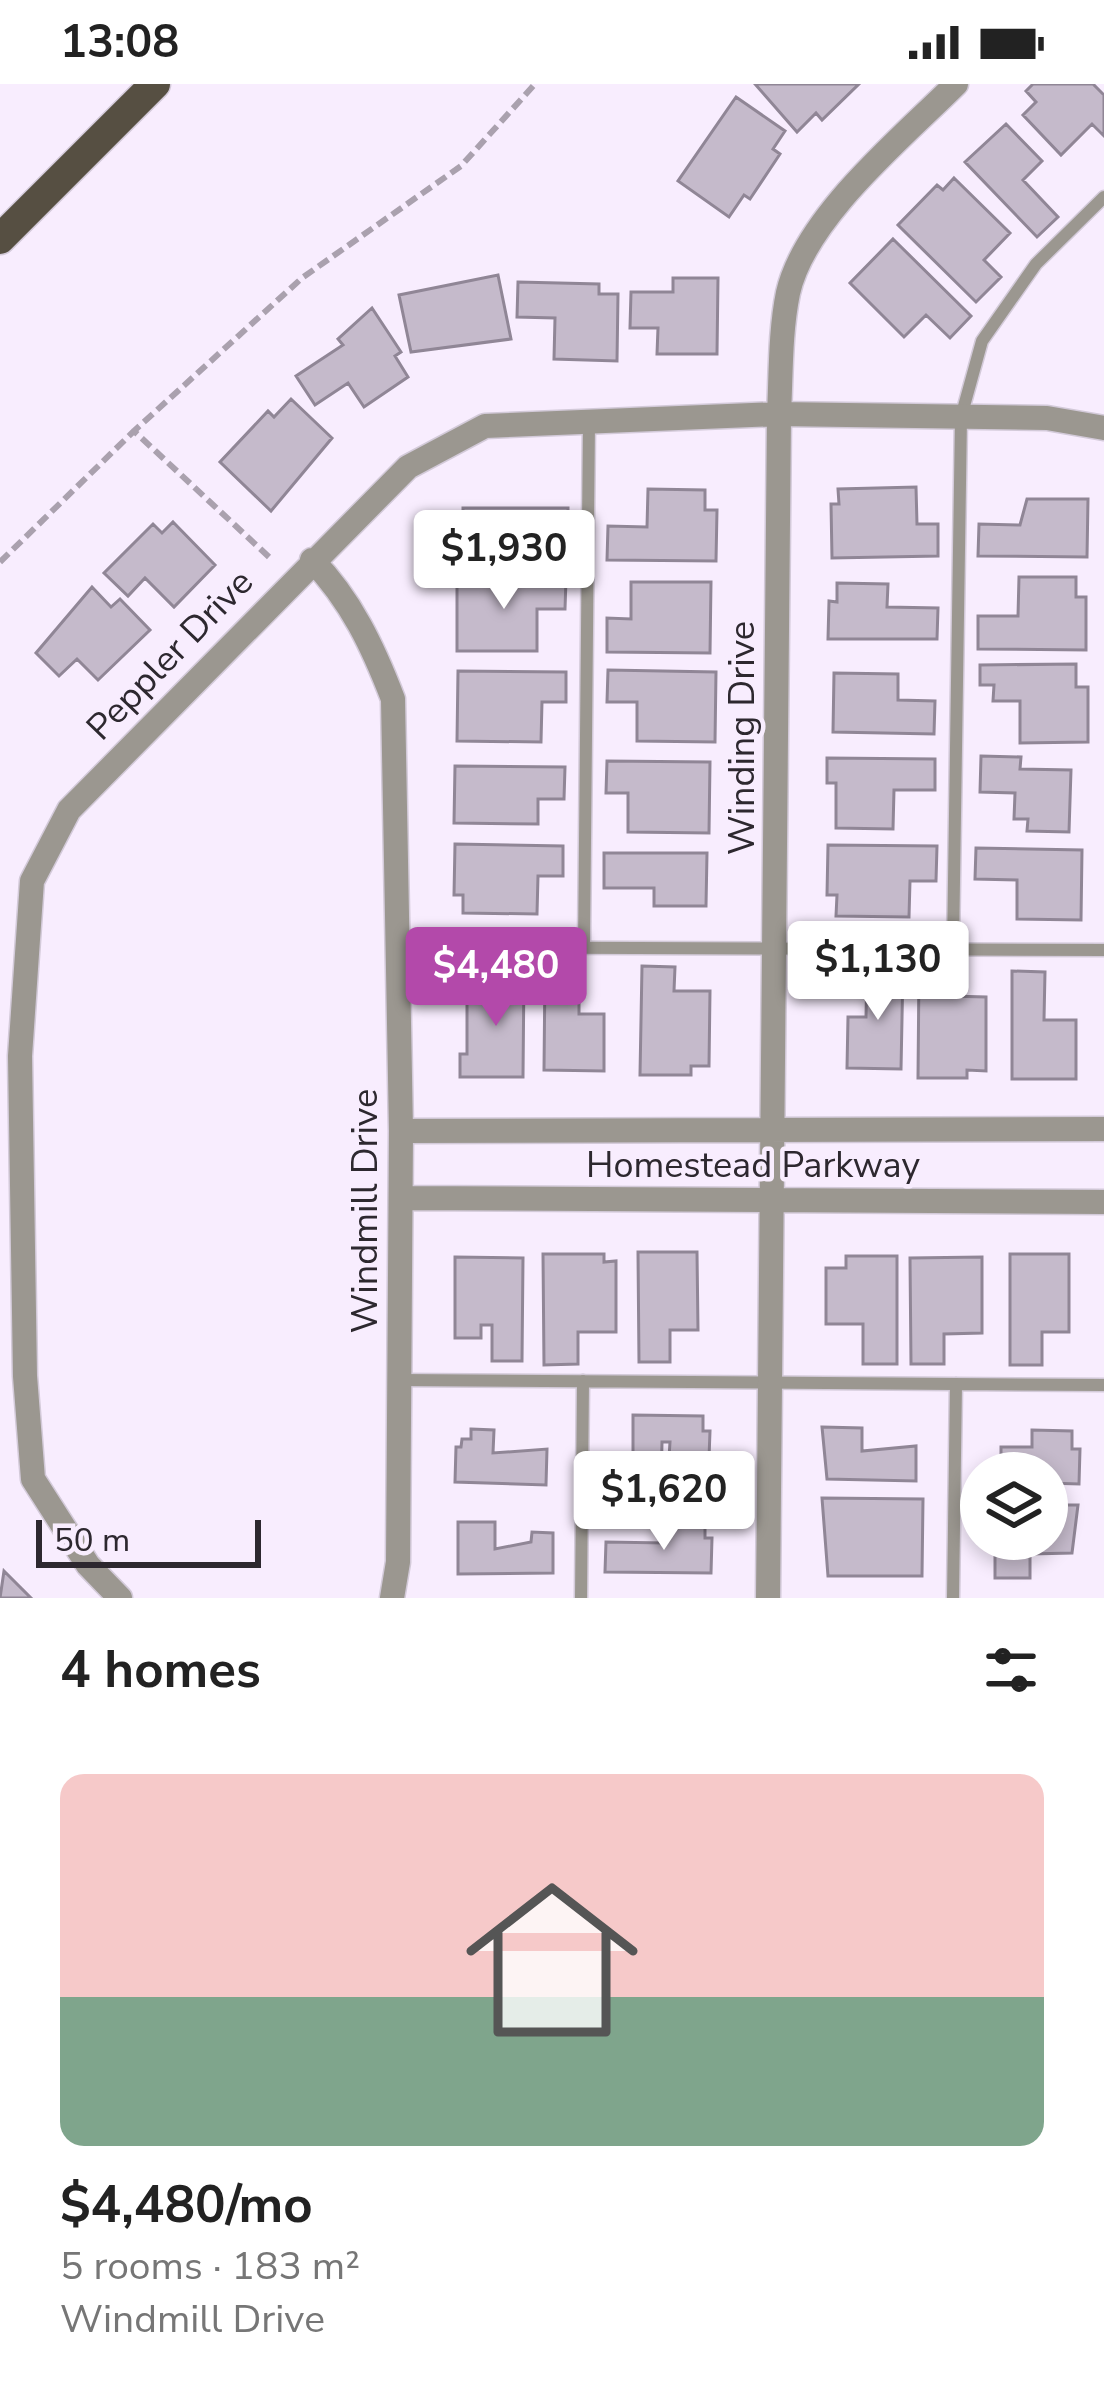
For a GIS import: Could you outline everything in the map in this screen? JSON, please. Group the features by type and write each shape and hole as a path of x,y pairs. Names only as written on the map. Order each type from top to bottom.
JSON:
{"main road":[{"path":"0,239 155,84"}],"street":[{"name":"Winding Drive","path":"768,1598 779,414 788,292 800,260 846,195 956,84"},
{"name":"Peppler Drive","path":"120,1598 88,1564 33,1479 25,1376 20,1056 32,881 69,810 311,560 408,467 485,426 779,414 1047,418 1104,428"},
{"name":"Windmill Drive","path":"311,560 338,586 373,647 392,699 401,1131 398,1562 392,1598"},
{"name":"Homestead Parkway","path":"401,1131 1104,1129"},
{"name":"Homestead Parkway","path":"401,1198 1104,1202"}],"lane":[{"path":"953,947 961,417 982,340 1036,264 1104,197"},
{"path":"584,946 589,421"},
{"path":"398,947 1104,950"},
{"path":"400,1380 1104,1384"},
{"path":"581,1598 583,1381"},
{"path":"953,1598 956,1384"}],"path":[{"path":"0,562 134,431 302,278 461,166 535,84"},
{"path":"134,431 269,557"}],"building":[{"path":"755,84 859,84 822,120 816,113 797,132"},
{"path":"1033,84 1093,84 1104,95 1104,136 1092,124 1061,155 1023,115 1036,102 1026,91"},
{"path":"736,97 785,131 773,149 780,154 750,199 744,195 729,217 678,181"},
{"path":"1006,124 1042,161 1023,180 1058,217 1037,237 965,162"},
{"path":"954,178 1010,233 984,260 1001,277 976,302 898,225 937,185 943,190"},
{"path":"893,239 971,316 950,338 926,315 904,337 850,283"},
{"path":"498,275 511,339 411,352 399,295"},
{"path":"673,278 718,278 717,354 657,354 658,328 630,328 631,292 673,292"},
{"path":"518,282 599,284 599,294 618,294 617,361 554,359 555,318 517,317"},
{"path":"372,308 401,352 395,356 408,377 364,407 348,383 315,405 296,376 343,345 338,339"},
{"path":"291,399 332,438 271,511 220,462 268,411 274,417"},
{"path":"916,487 917,524 938,524 938,556 832,558 831,504 839,504 838,489"},
{"path":"648,489 705,490 705,510 717,510 716,561 607,560 608,526 647,527"},
{"path":"1027,499 1088,499 1087,557 978,556 979,524 1020,525"},
{"path":"463,508 568,508 568,541 518,541 518,562 463,562"},
{"path":"173,522 215,565 174,607 145,578 128,596 104,573 153,524 162,533"},
{"path":"1019,577 1076,577 1076,597 1086,597 1086,650 978,649 978,616 1018,616"},
{"path":"457,579 566,579 565,609 537,609 537,651 457,651"},
{"path":"631,582 711,582 710,653 607,652 607,618 631,619"},
{"path":"837,583 888,584 887,607 938,608 937,639 828,639 829,601 837,602"},
{"path":"92,587 111,607 120,599 150,630 98,680 77,659 59,676 36,653"},
{"path":"1076,664 1076,687 1088,687 1088,742 1020,743 1020,701 993,701 994,685 980,685 980,665"},
{"path":"608,670 716,672 715,742 637,741 637,702 607,702"},
{"path":"458,671 566,672 566,702 542,702 541,742 457,741"},
{"path":"834,673 898,674 898,700 935,701 934,734 833,732"},
{"path":"981,756 1021,757 1020,769 1071,770 1069,832 1027,831 1028,819 1014,819 1015,793 980,792"},
{"path":"827,758 935,759 935,790 894,790 893,829 836,828 836,783 827,783"},
{"path":"607,761 710,762 709,833 628,832 628,793 606,793"},
{"path":"455,766 565,767 564,799 538,799 538,824 454,823"},
{"path":"455,844 563,846 563,876 538,876 537,914 463,913 463,895 454,895"},
{"path":"828,845 937,846 936,881 910,881 909,917 836,916 837,895 827,895"},
{"path":"976,848 1082,850 1081,920 1017,919 1017,880 975,879"},
{"path":"604,853 707,853 706,906 654,906 654,888 604,888"},
{"path":"642,966 675,967 674,991 710,991 709,1066 691,1066 691,1075 640,1075"},
{"path":"867,968 903,968 901,1069 847,1068 848,1017 866,1017"},
{"path":"545,969 579,969 579,1014 604,1014 604,1071 544,1070"},
{"path":"493,970 524,970 523,1077 460,1077 460,1054 467,1054 467,993 492,992"},
{"path":"919,970 950,971 949,996 986,997 986,1071 967,1070 967,1078 918,1078"},
{"path":"1012,971 1045,972 1044,1020 1076,1020 1076,1079 1012,1079"},
{"path":"638,1252 697,1252 698,1330 670,1330 670,1362 639,1362"},
{"path":"543,1254 604,1254 604,1262 616,1261 616,1332 578,1332 578,1364 544,1365"},
{"path":"1010,1254 1069,1254 1069,1332 1042,1332 1042,1365 1010,1365"},
{"path":"846,1256 897,1256 897,1364 863,1364 863,1324 826,1324 826,1268 846,1268"},
{"path":"455,1257 523,1258 522,1361 492,1361 492,1325 481,1325 481,1338 455,1338"},
{"path":"982,1257 982,1333 944,1334 944,1364 911,1364 910,1258"},
{"path":"633,1415 703,1416 703,1431 710,1431 709,1458 669,1458 670,1442 662,1442 661,1489 607,1489 608,1477 625,1478 625,1457 633,1457"},
{"path":"822,1427 862,1428 862,1451 916,1446 916,1481 827,1479"},
{"path":"471,1429 494,1430 493,1453 547,1449 546,1485 455,1482 456,1447 461,1447 462,1439 471,1439"},
{"path":"1032,1430 1072,1431 1072,1449 1080,1449 1079,1484 1068,1484 1068,1452 1001,1452 1001,1447 1032,1447"},
{"path":"822,1498 923,1499 922,1576 828,1576"},
{"path":"1068,1505 1078,1505 1072,1553 1068,1553"},
{"path":"458,1522 495,1522 495,1549 531,1542 532,1532 553,1533 553,1573 458,1574"},
{"path":"666,1523 705,1523 705,1538 712,1538 711,1573 605,1572 606,1542 665,1543"},
{"path":"995,1560 1030,1560 1030,1578 995,1578"},
{"path":"4,1571 31,1598 0,1598"}]}
